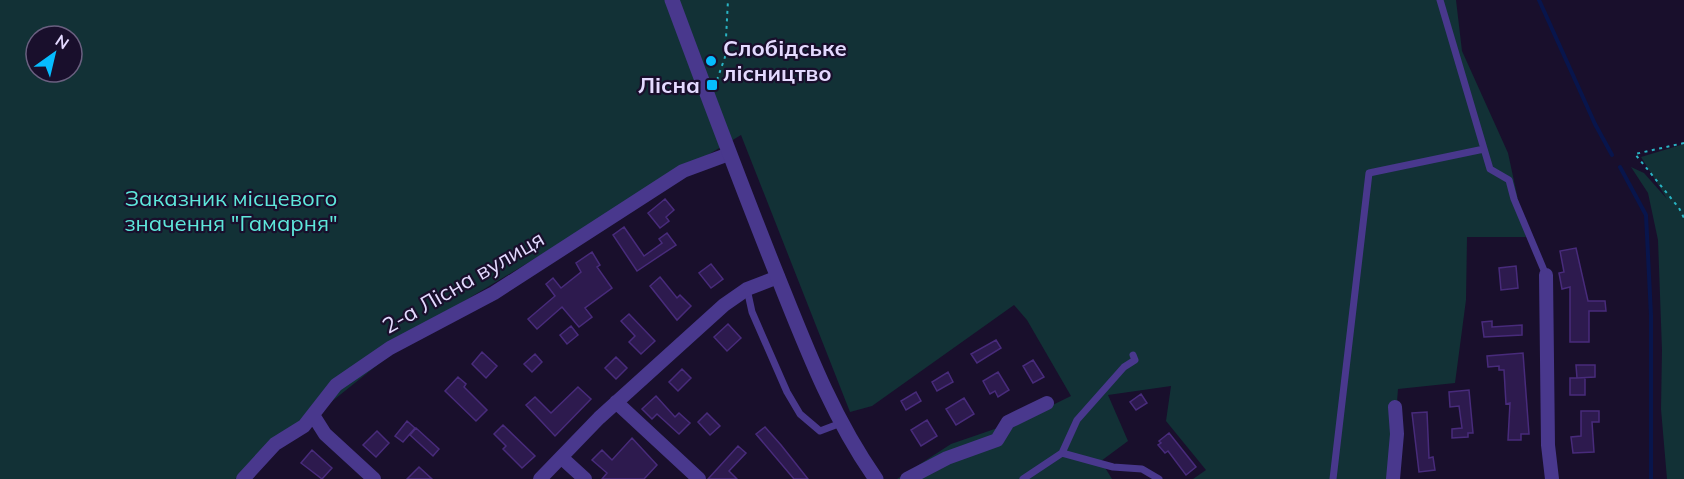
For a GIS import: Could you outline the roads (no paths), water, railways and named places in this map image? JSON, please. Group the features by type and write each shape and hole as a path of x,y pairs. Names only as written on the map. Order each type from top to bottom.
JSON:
{"street":[{"path":"672,0 729,154 809,356 841,423 876,479"},
{"name":"2-а Лісна вулиця","path":"243,479 275,444 302,428 336,385 397,343 494,293 683,171 729,154"},
{"path":"1546,275 1548,445 1552,479"},
{"path":"540,479 616,402 724,305 747,289 778,277"},
{"path":"616,402 699,479"},
{"path":"907,479 947,458 997,440 1008,422 1047,404"},
{"path":"1393,479 1397,434 1395,407"},
{"path":"313,415 325,435 374,479"},
{"path":"562,458 585,479"}],"lane":[{"path":"1440,0 1490,169 1509,180 1514,199 1546,275"},
{"path":"1333,479 1369,173 1484,149"},
{"path":"747,289 752,312 800,414 820,432 841,423"},
{"path":"1023,479 1062,453 1077,420 1124,367 1134,360 1133,355"},
{"path":"1062,453 1113,467 1142,469 1159,479"}],"waterway":[{"path":"1539,0 1595,124 1612,155"},
{"path":"1620,167 1646,215 1651,315 1651,479"}],"place":[{"name":"Слобідське лісництво","path":"711,61"},
{"name":"Лісна","path":"712,85"}],"park label":[{"name":"Заказник місцевого значення \"Гамарня\"","path":"231,210"}]}
